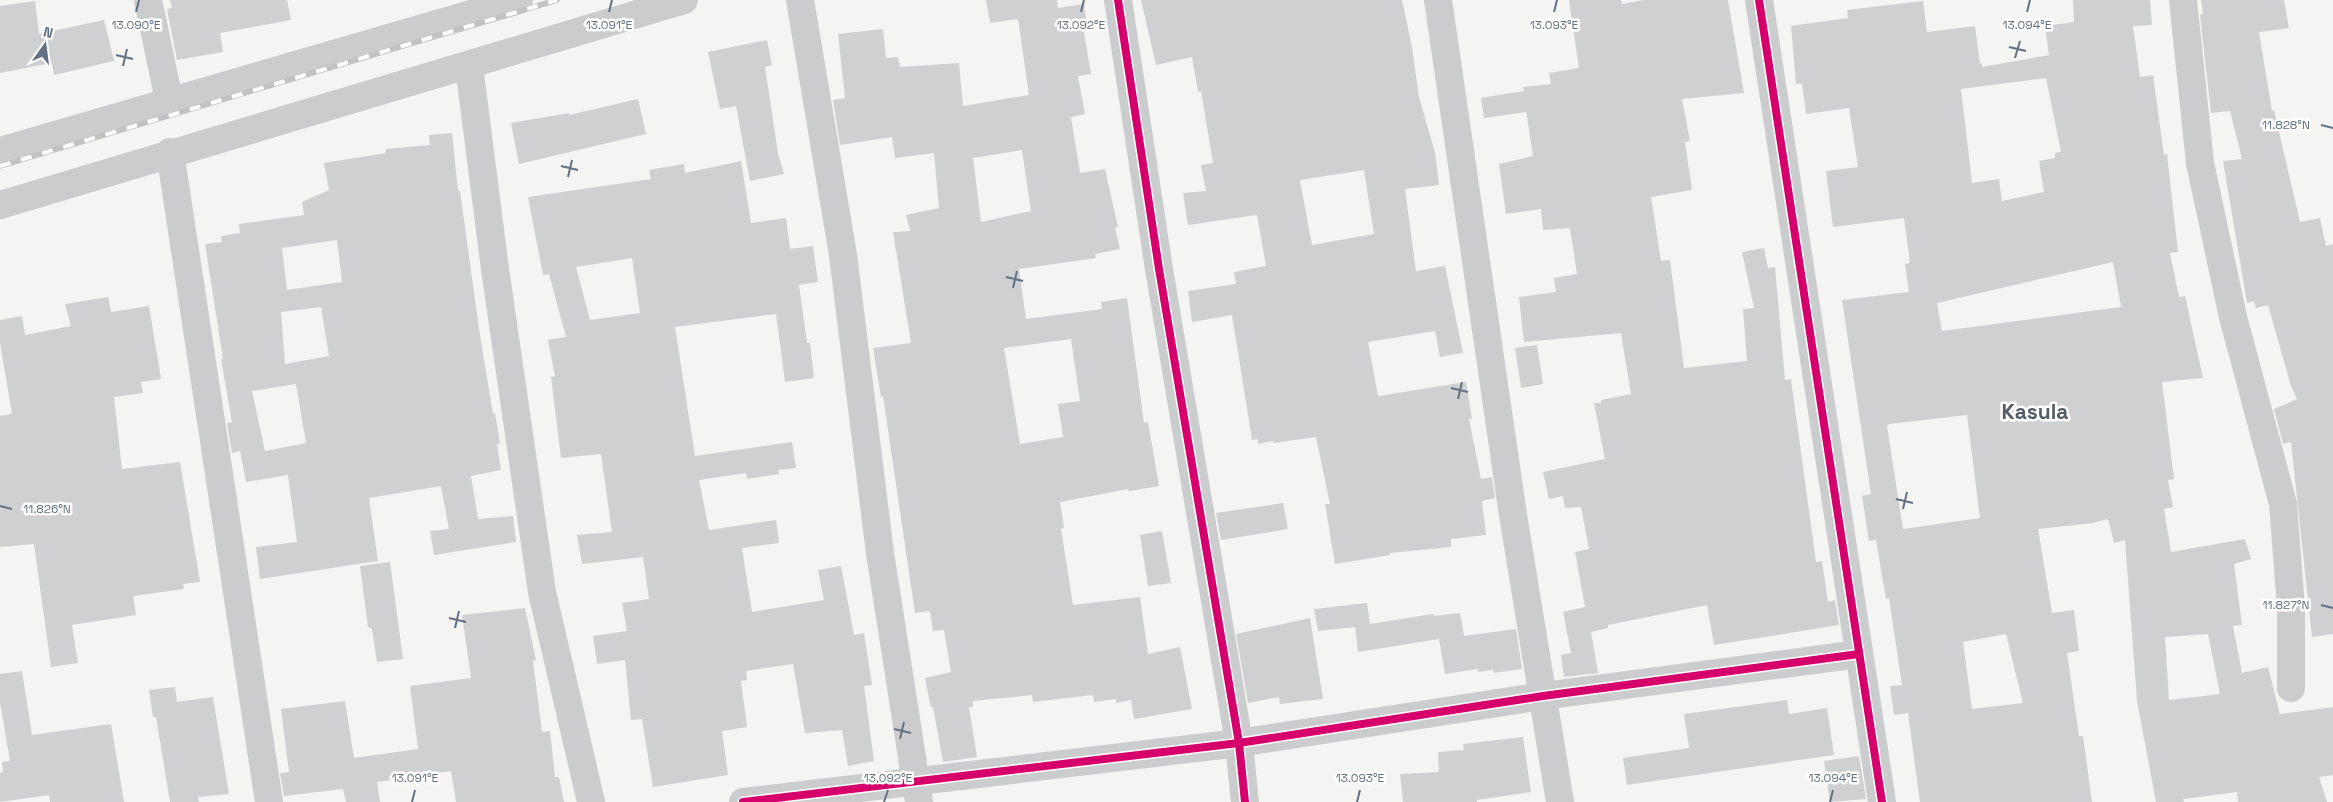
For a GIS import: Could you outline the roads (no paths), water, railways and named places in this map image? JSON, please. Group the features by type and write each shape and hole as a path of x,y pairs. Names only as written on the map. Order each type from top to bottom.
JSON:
{"street":[{"path":"148,0 169,100"},
{"path":"0,151 480,6 519,0"},
{"path":"0,205 170,152 469,66 684,0"},
{"path":"800,0 843,254 880,553 918,792"},
{"path":"1118,0 1159,269 1239,743 1245,802"},
{"path":"1438,0 1513,515 1560,802"},
{"path":"1759,0 1882,802"},
{"path":"2184,0 2200,163 2233,317 2282,504 2292,607 2291,688"},
{"path":"469,66 542,592 590,802"},
{"path":"170,152 269,802"},
{"path":"743,802 918,792 1543,696 1859,654"}],"railway":[{"path":"0,166 557,0"}],"district":[{"name":"Kasula","path":"2035,411"}]}
